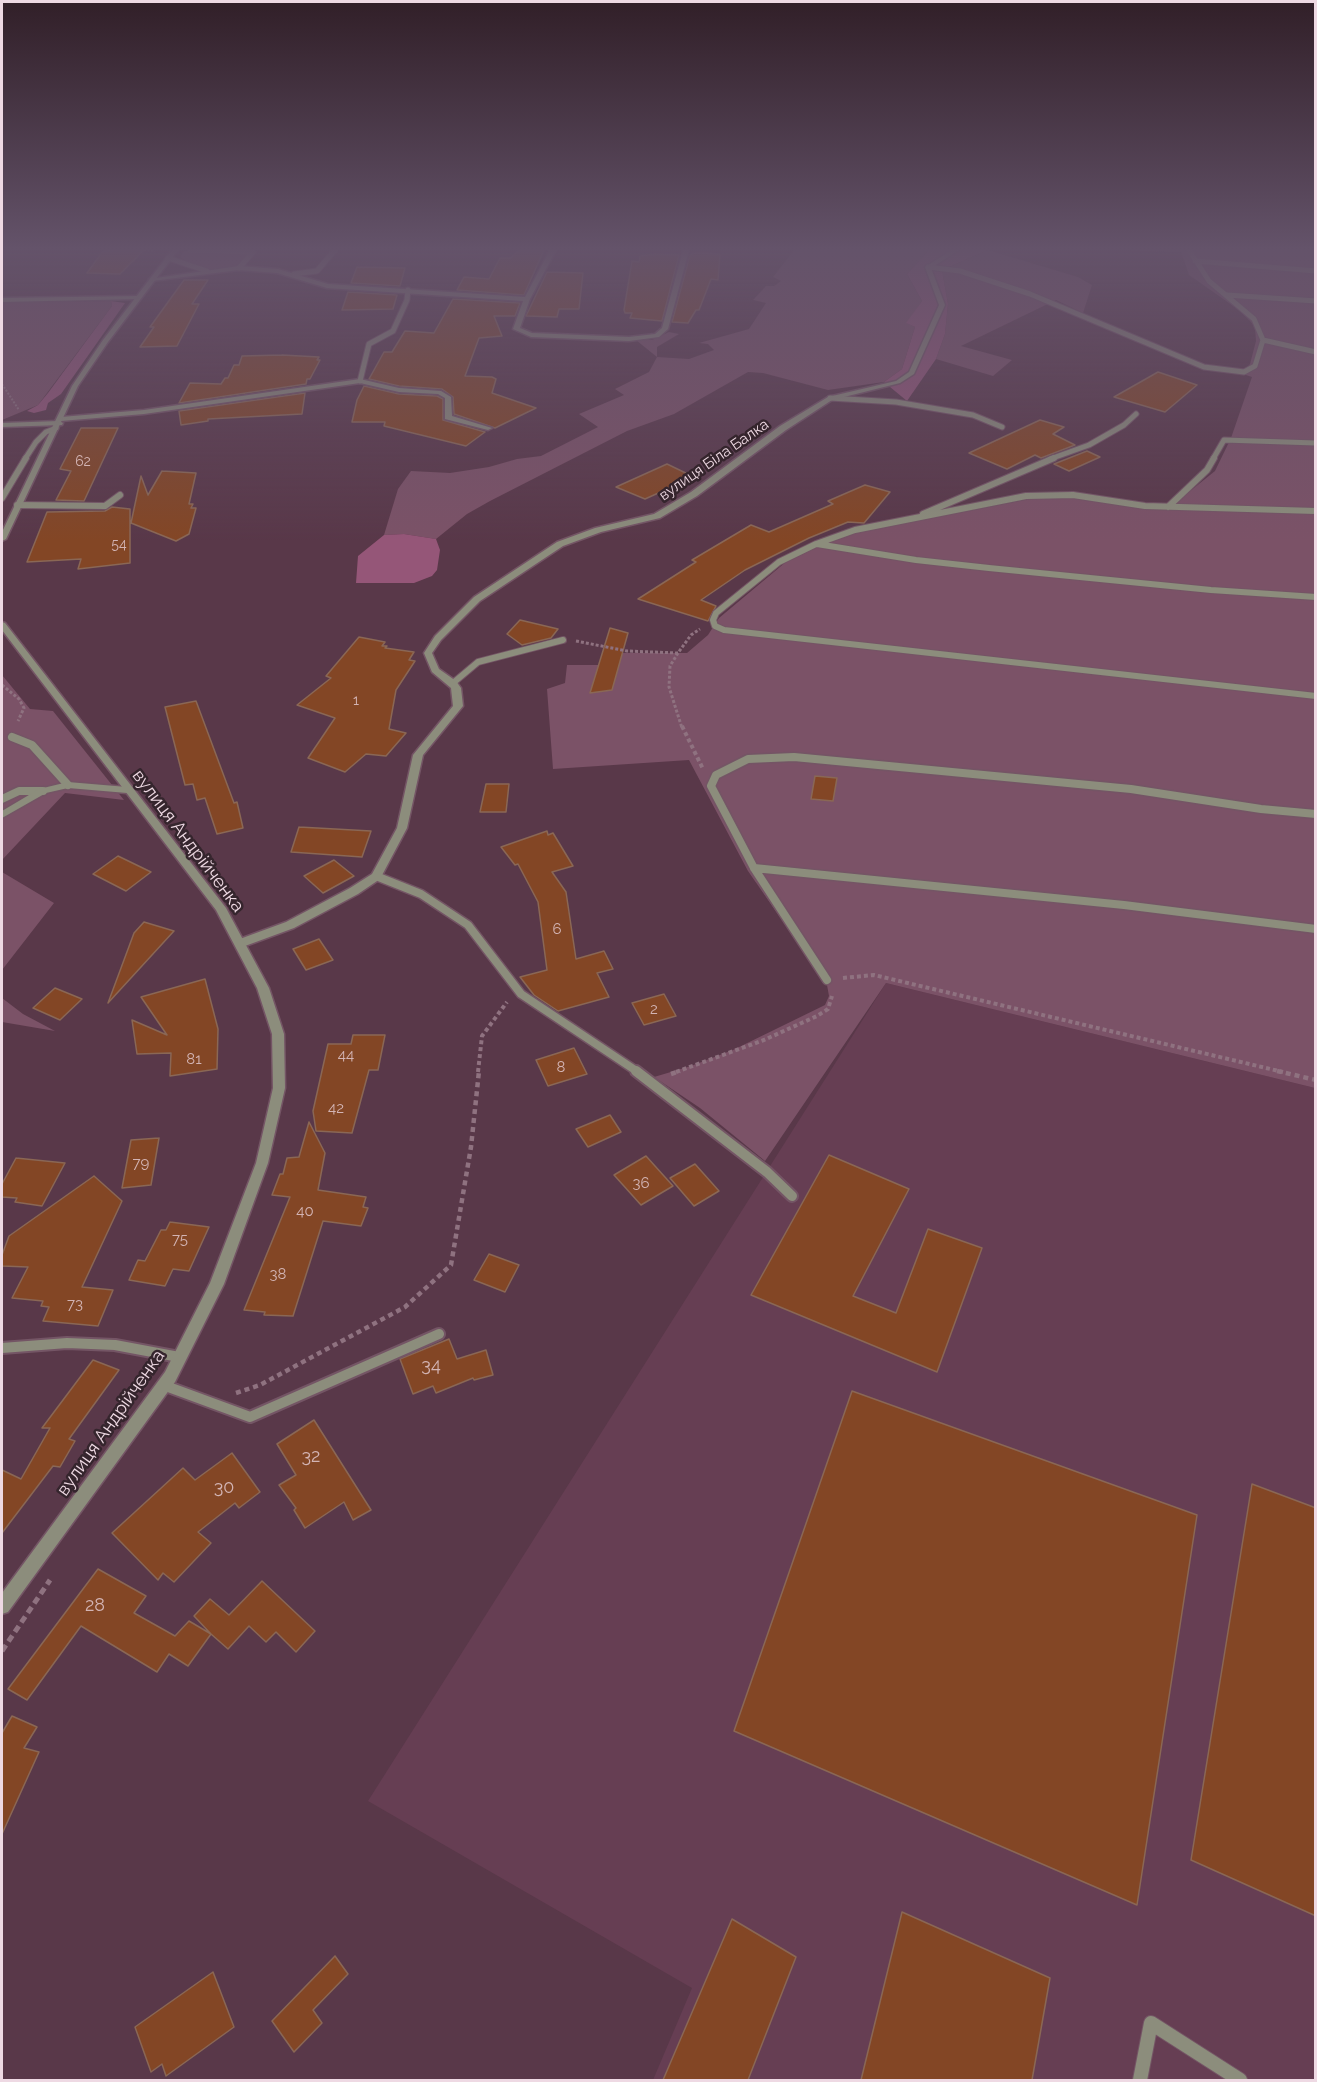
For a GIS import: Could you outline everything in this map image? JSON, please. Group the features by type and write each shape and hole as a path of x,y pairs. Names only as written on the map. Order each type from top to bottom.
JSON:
{"street":[{"path":"2,539 87,368 102,347"},
{"name":"вулиця Біла Балка","path":"453,683 435,670 428,653 438,638 477,599 560,544 598,530 657,516 694,494 783,428 830,399 898,382 912,373 923,347"},
{"path":"2,425 59,423 360,381 372,386 399,390 439,392 448,397 448,417 488,428"},
{"name":"вулиця Андрійченка","path":"2,625 127,790 221,908 264,988 278,1034 279,1088 262,1163 217,1284 179,1357 163,1385 2,1606"},
{"path":"241,943 290,925 354,891 376,876 402,828 418,755 458,706 458,694 453,683"},
{"path":"2,815 43,791 68,785 127,790"}],"lane":[{"path":"360,381 368,347"},
{"path":"1157,347 1204,367 1221,371 1244,372 1255,366 1261,347"},
{"path":"1295,347 1316,352"},
{"path":"830,399 905,403 973,416 1002,427"},
{"path":"918,517 928,510 1030,467 1089,445 1124,425 1136,414"},
{"path":"2,498 36,442 59,423"},
{"path":"1168,507 1207,470 1224,440 1316,443"},
{"path":"1316,511 1168,507 1047,494 918,517 855,530 816,544 779,562 716,613 713,620 715,626 724,630 1316,696"},
{"path":"17,505 105,506 120,495"},
{"path":"816,544 916,560 989,568 1211,590 1316,597"},
{"path":"453,683 478,662 563,640"},
{"path":"12,737 32,745 68,785"},
{"path":"828,980 754,868 711,786 716,775 748,759 794,757 1131,789 1261,809 1316,814"},
{"path":"2,799 19,791 43,791"},
{"path":"754,868 1124,905 1316,930"},
{"path":"376,876 421,894 468,925 521,994 650,1080 767,1172 792,1196"},
{"path":"163,1385 250,1417 440,1334"},
{"path":"2,1348 67,1343 115,1345 179,1357"},
{"path":"1140,2080 1151,2023 1240,2080"}],"path":[{"path":"2,384 31,424"},
{"path":"711,786 684,733 669,687 670,666 678,653 691,635 713,620"},
{"path":"563,640 627,651 678,653"},
{"path":"2,685 19,699 24,708 12,737"},
{"path":"650,1080 691,1068 764,1040 817,1016 828,1009 833,994 828,980 874,975 1316,1080"},
{"path":"210,1402 260,1386 405,1307 452,1265 471,1147 482,1036 510,999 521,994"}],"shaded area":[{"path":"2,347 81,347 38,405 2,420"},
{"path":"82,347 94,347 61,394 48,403 46,410 34,413 27,411 38,405"},
{"path":"645,347 657,347 657,357"},
{"path":"711,347 909,347 902,369 884,382 828,390 763,373 748,372 674,414 627,431 490,501 467,514 436,539 404,534 384,535 398,489 411,471 450,473 541,456 598,427 579,414 624,395 615,389 649,372 657,357 689,359 714,350"},
{"path":"909,347 940,347 936,359 907,401 884,382 902,369"},
{"path":"940,347 965,347 1012,360 993,376 936,359"},
{"path":"1254,347 1315,347 1315,1088 886,983 765,1161 700,1108 654,1077 733,1050 825,1005 829,996 827,985 748,871 689,760 553,769 547,689 565,683 567,665 607,665 618,653 687,653 708,635 719,618 787,561 844,535 1050,495 1169,508 1215,471 1231,438 1252,377 1234,371 1246,369 1250,364"},
{"path":"404,534 436,539 440,550 437,570 432,576 414,583 356,583 358,556 384,535"},
{"path":"2,675 30,709 53,711 124,800 65,793 2,860"},
{"path":"2,872 54,903 2,970"},
{"path":"886,983 1315,1088 1315,2080 653,2080 692,1988 368,1801"},
{"path":"2,998 23,1014 55,1031 2,1022"}],"building":[{"path":"395,347 476,347 465,376 492,377 496,379 492,393 536,408 495,428 454,414 453,397 442,389 399,386 369,379 384,352 392,352"},
{"path":"242,356 319,357 317,360 320,360 306,384 179,403 190,383 221,384 225,378 228,378 234,365 239,365"},
{"path":"1158,372 1197,385 1165,412 1114,397"},
{"path":"364,386 399,394 437,396 443,399 443,420 485,432 466,446 384,426 385,422 352,422 357,400"},
{"path":"305,393 302,414 208,419 208,421 181,425 179,411"},
{"path":"1040,420 1064,427 1053,434 1075,445 1041,458 1035,455 1007,469 969,453"},
{"path":"81,428 118,428 84,501 56,500 71,471 60,469"},
{"path":"1087,451 1100,457 1069,471 1054,464"},
{"path":"667,464 694,477 645,499 616,487"},
{"path":"162,471 196,473 189,504 193,504 191,508 196,508 189,534 176,541 131,523 141,476 148,495"},
{"path":"865,485 890,492 864,523 848,522 809,538 745,570 701,600 716,606 708,621 638,599 696,562 692,560 751,525 769,532 833,504 828,501"},
{"path":"112,507 130,509 130,563 78,569 81,559 27,562 47,512 105,511"},
{"path":"520,620 558,629 551,638 522,645 507,634"},
{"path":"610,628 628,633 612,690 590,693"},
{"path":"359,637 385,642 382,646 387,646 385,648 414,652 409,660 415,661 396,690 389,729 406,733 386,756 366,754 345,772 308,758 335,718 297,705 331,678 326,676"},
{"path":"196,701 234,803 237,802 243,828 217,834 205,798 197,800 193,784 185,785 165,707"},
{"path":"815,776 837,778 833,801 811,799"},
{"path":"486,784 509,784 506,812 480,812"},
{"path":"299,827 371,831 362,857 291,852"},
{"path":"547,831 548,835 553,833 573,866 552,872 566,892 576,959 604,951 613,969 597,973 609,997 558,1011 534,995 520,977 547,970 538,902 518,864 515,865 501,847"},
{"path":"118,856 151,872 126,891 93,874"},
{"path":"334,860 354,876 323,893 304,876"},
{"path":"144,922 174,931 108,1003 134,933"},
{"path":"319,939 333,960 306,970 293,949"},
{"path":"205,979 218,1029 217,1069 170,1076 171,1053 137,1054 132,1020 167,1035 141,997"},
{"path":"55,988 82,999 60,1020 33,1008"},
{"path":"664,994 676,1016 644,1025 632,1003"},
{"path":"353,1035 385,1035 378,1070 369,1070 352,1133 316,1131 313,1111 328,1044 351,1044"},
{"path":"574,1048 587,1074 548,1086 536,1060"},
{"path":"610,1115 621,1132 588,1147 576,1129"},
{"path":"309,1122 325,1153 318,1190 366,1197 363,1207 368,1208 361,1226 323,1221 293,1316 264,1315 265,1312 244,1310 290,1197 272,1195 280,1174 283,1174 287,1158 299,1157"},
{"path":"159,1138 151,1185 122,1188 131,1140"},
{"path":"829,1155 909,1189 853,1296 896,1313 928,1229 982,1248 937,1372 751,1295"},
{"path":"646,1156 673,1186 641,1205 614,1175"},
{"path":"16,1158 65,1163 42,1206 15,1202 17,1198 2,1197 2,1184"},
{"path":"695,1164 719,1191 694,1206 670,1178"},
{"path":"94,1176 122,1201 82,1287 113,1290 98,1326 43,1321 49,1307 41,1306 43,1301 12,1298 28,1267 2,1266 2,1255 9,1236"},
{"path":"170,1222 209,1227 189,1271 173,1269 165,1286 129,1280 138,1260 145,1261 161,1230 166,1230"},
{"path":"489,1254 519,1265 505,1292 474,1280"},
{"path":"449,1339 457,1359 486,1350 493,1375 474,1380 473,1378 436,1393 433,1386 413,1394 400,1359"},
{"path":"93,1360 119,1370 69,1439 75,1441 60,1467 53,1466 2,1533 2,1470 21,1479 50,1428 42,1428"},
{"path":"852,1391 1197,1515 1137,1905 734,1731"},
{"path":"314,1420 371,1510 353,1520 344,1502 305,1528 294,1510 296,1508 279,1485 296,1475 277,1444"},
{"path":"232,1453 260,1492 239,1508 235,1503 198,1532 211,1543 174,1582 163,1573 158,1580 112,1533 183,1468 195,1480"},
{"path":"1252,1484 1316,1508 1316,1916 1191,1860"},
{"path":"98,1569 146,1596 134,1613 175,1636 189,1621 211,1634 188,1666 169,1654 157,1672 81,1626 27,1700 8,1689"},
{"path":"262,1581 315,1631 296,1652 276,1632 266,1642 249,1626 228,1649 194,1616 210,1599 229,1615"},
{"path":"12,1716 37,1727 24,1748 39,1752 2,1834 2,1733"},
{"path":"902,1912 1050,1978 1032,2080 861,2080"},
{"path":"732,1919 796,1957 748,2080 663,2080"},
{"path":"335,1956 348,1974 313,2010 322,2023 294,2052 272,2021"},
{"path":"213,1972 234,2027 166,2076 162,2064 151,2072 135,2027"}]}
